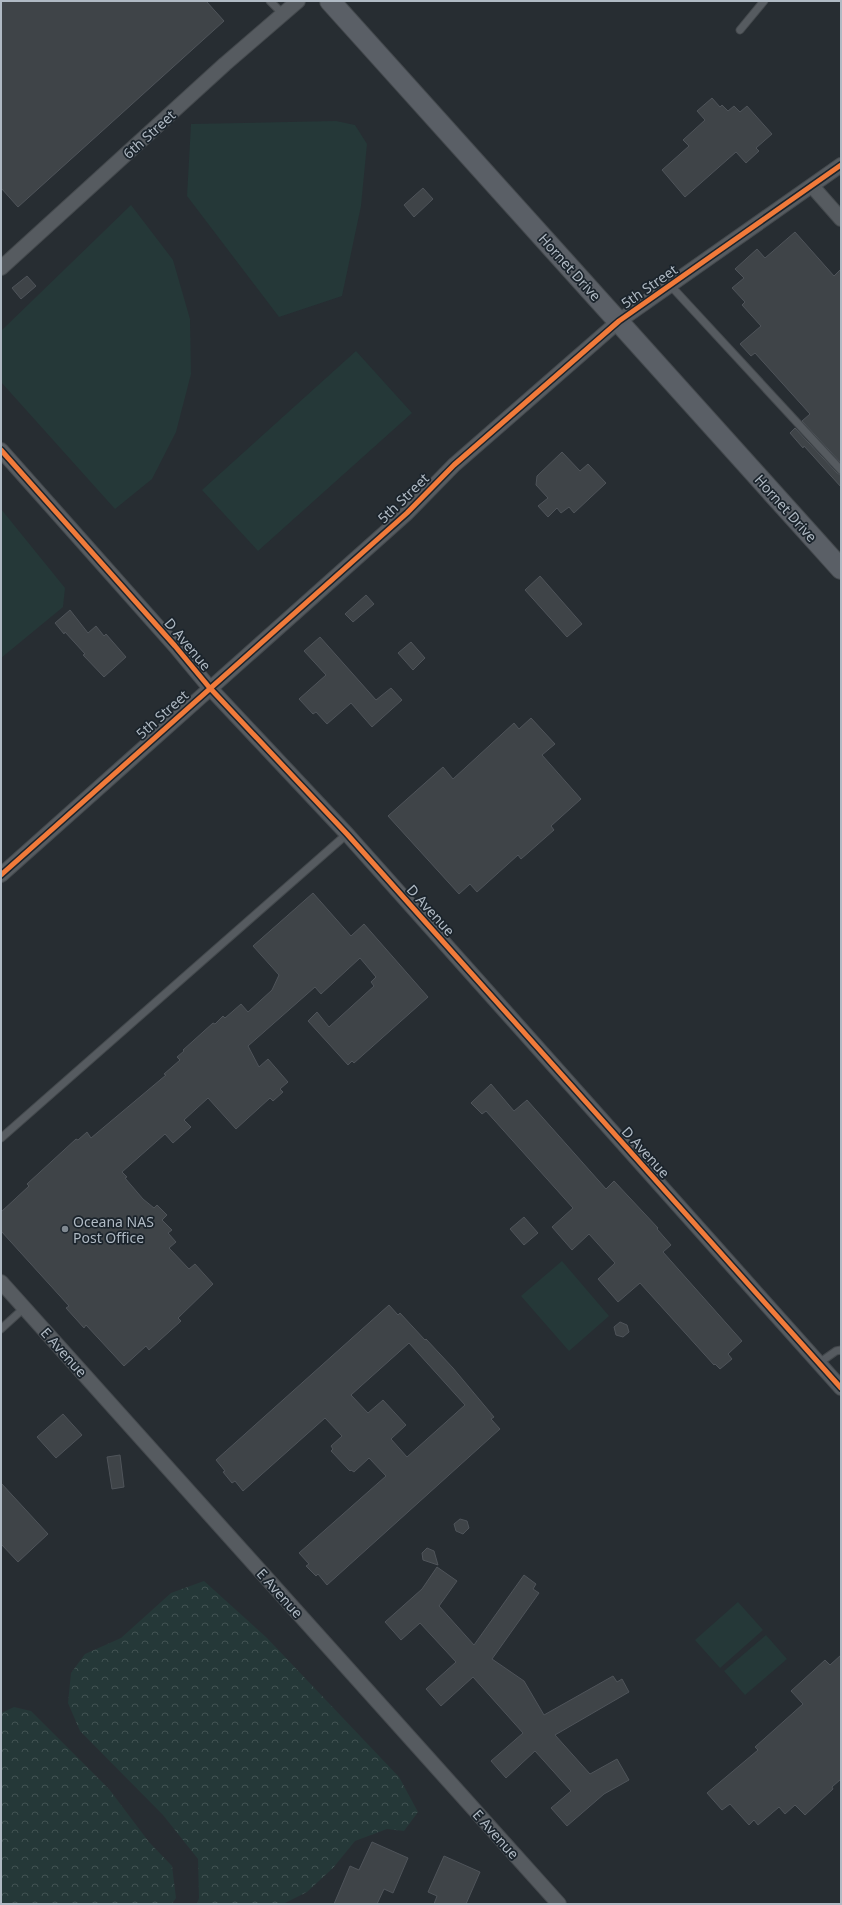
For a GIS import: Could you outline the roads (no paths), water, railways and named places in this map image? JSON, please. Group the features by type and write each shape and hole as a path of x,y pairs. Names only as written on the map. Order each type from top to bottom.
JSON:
{"main road":[{"name":"Hornet Drive","path":"330,1 841,569"}],"street":[{"name":"6th Street","path":"1,268 219,69 298,1"},
{"name":"5th Street","path":"1,875 407,513 454,465 619,321 841,165"},
{"path":"812,186 841,219"},
{"name":"D Avenue","path":"1,450 175,646 209,688 347,834 841,1388"},
{"name":"E Avenue","path":"1,1282 559,1904"}],"lane":[{"path":"270,1 282,14"},
{"path":"740,30 764,1"},
{"path":"670,285 841,470"},
{"path":"1,1138 347,834"},
{"path":"1,1329 24,1308"},
{"path":"819,1363 836,1350 841,1350"}],"place":[{"name":"Oceana NAS Post Office","path":"65,1229"}]}
